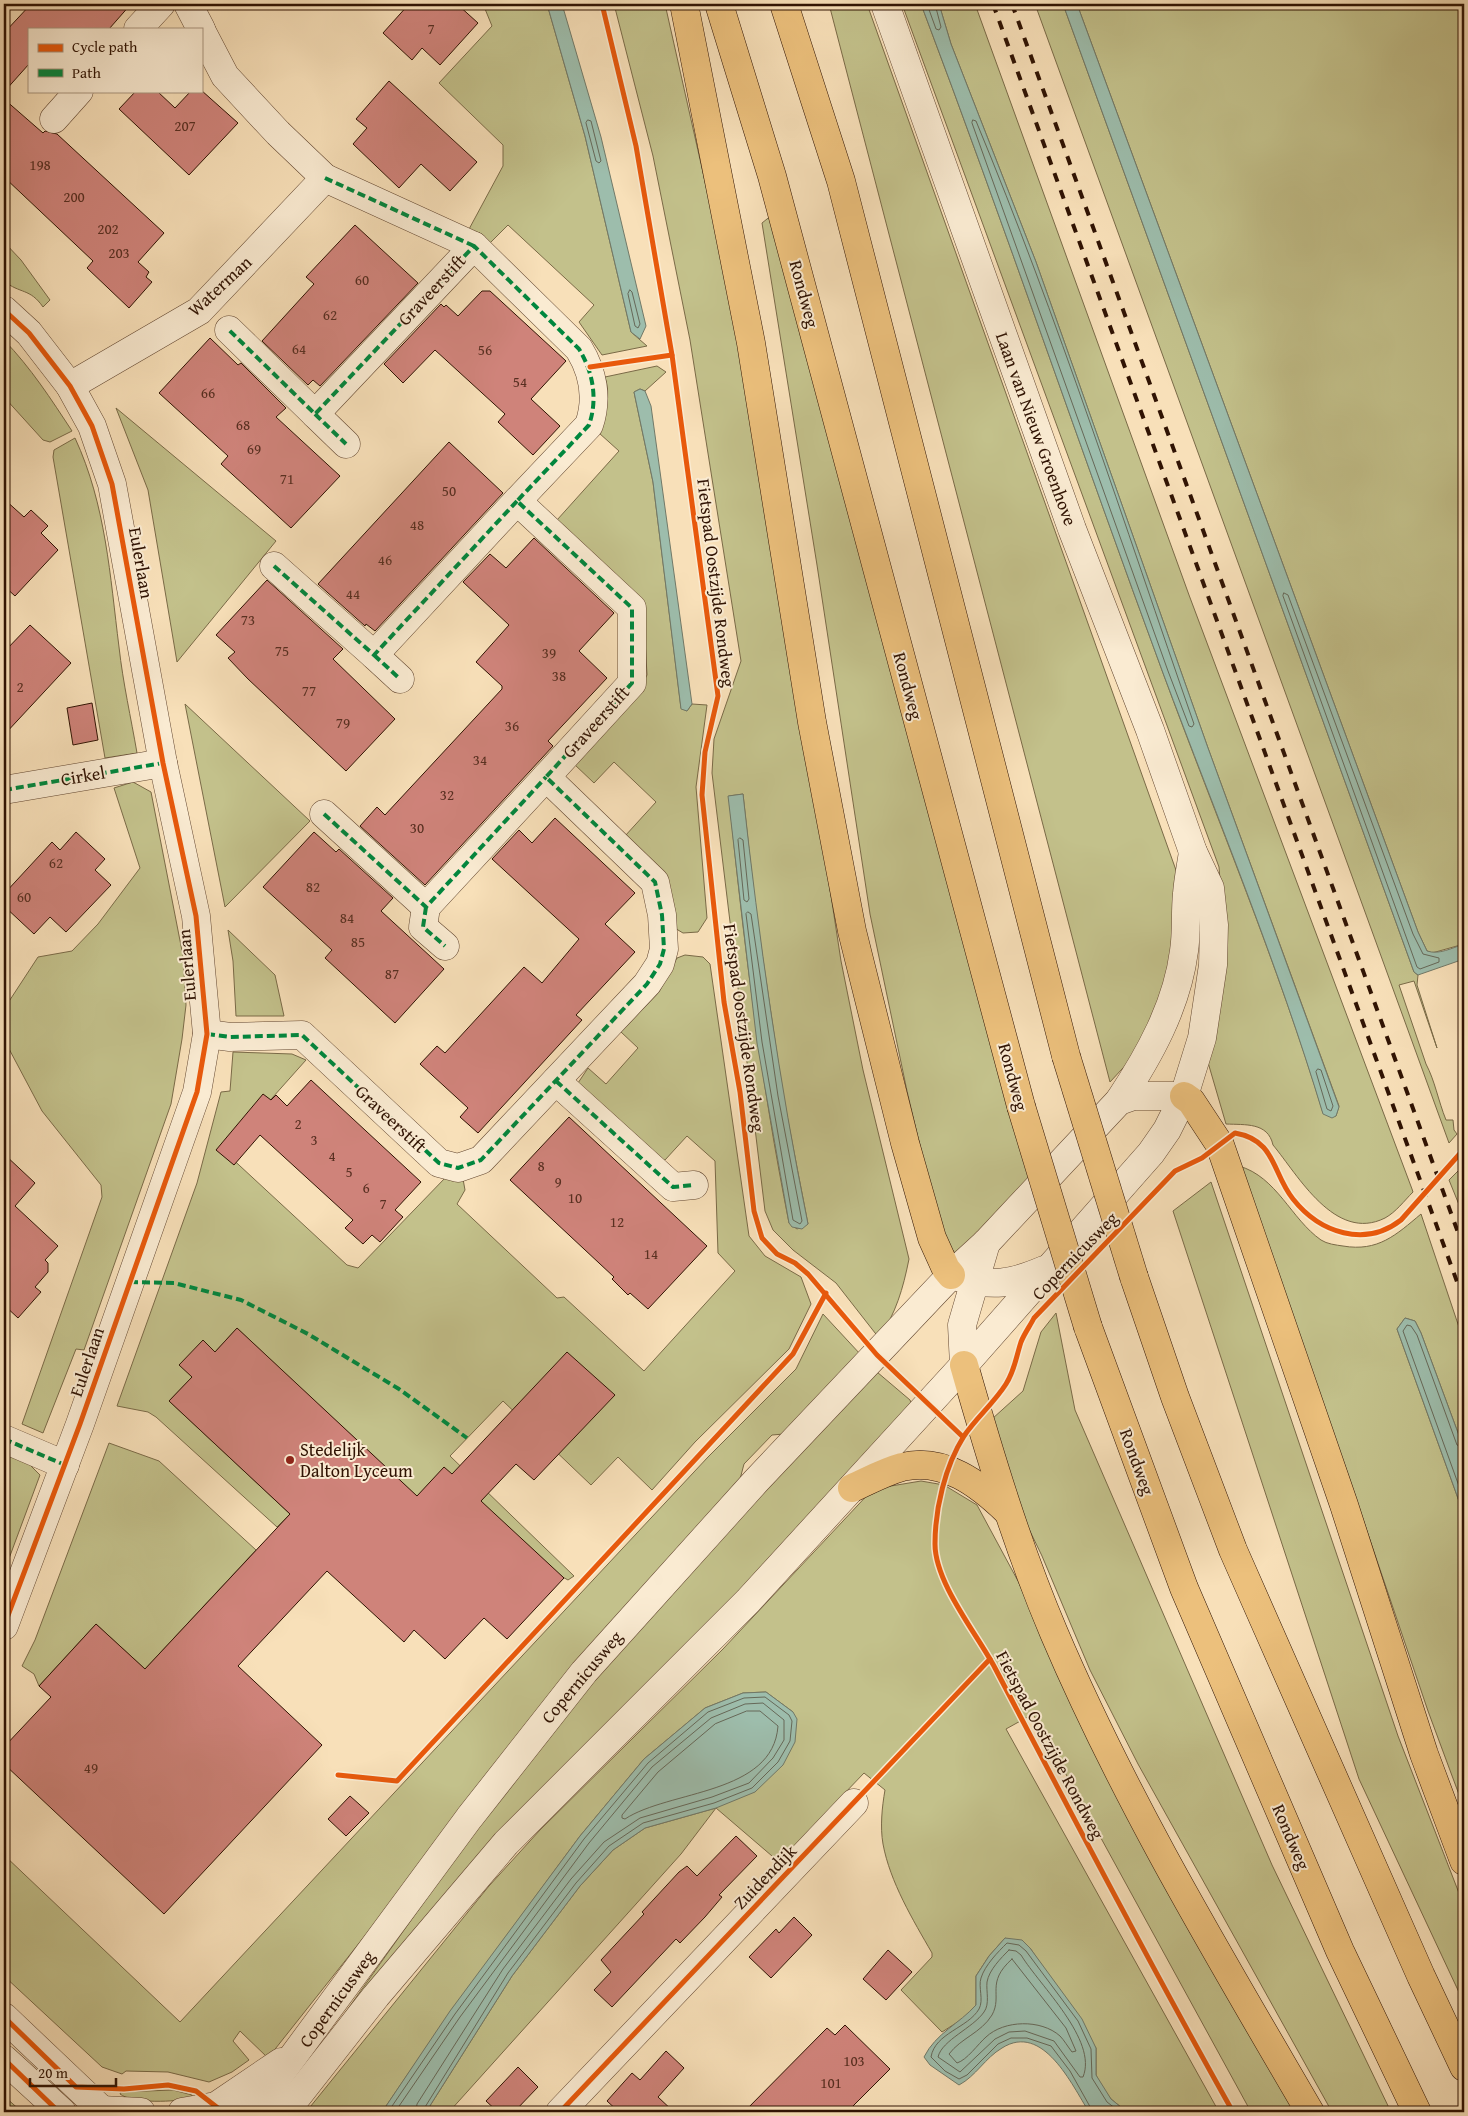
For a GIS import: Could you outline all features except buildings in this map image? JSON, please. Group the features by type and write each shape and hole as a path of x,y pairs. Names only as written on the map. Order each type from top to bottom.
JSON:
{"highway":[{"path":"684,4 751,343 812,722 852,931 905,1143 932,1238 946,1269 964,1278"},
{"name":"Rondweg","path":"719,4 772,176 1021,1106 1088,1327 1184,1588 1340,1951 1417,2112"},
{"path":"784,4 841,181 1066,1056 1134,1277 1175,1397 1233,1550 1421,1976 1464,2067"},
{"path":"1184,1096 1191,1101 1220,1145 1344,1505 1424,1754 1464,1861"},
{"path":"964,1365 1008,1512 1054,1633 1110,1754 1183,1893 1310,2112"},
{"path":"852,1488 903,1467 919,1465 934,1467 960,1473 983,1488 1008,1512"}],"street":[{"path":"139,28 161,4"},
{"path":"188,4 200,28"},
{"name":"Laan van Nieuw Groenhove","path":"885,4 1068,520 1150,730 1193,852 1210,888 1214,925 1213,965 1202,1038 1184,1096"},
{"path":"202,31 225,76 278,133 325,178 474,246"},
{"path":"54,119 79,92"},
{"name":"Waterman","path":"70,386 198,311 325,178"},
{"name":"Graveerstift","path":"315,414 474,246 579,349 590,367 594,409 589,425 374,655"},
{"name":"Eulerlaan","path":"4,310 29,334 70,386 92,426 112,484 163,763 196,916 207,1034 197,1092 65,1465 4,1626"},
{"path":"229,330 346,444"},
{"name":"Graveerstift","path":"426,907 632,683 632,608 517,501"},
{"path":"274,566 400,679"},
{"name":"Cirkel","path":"4,790 163,763"},
{"name":"Graveerstift","path":"207,1034 230,1037 302,1035 439,1163 458,1168 481,1160 647,984 660,964 664,949 662,915 654,882 546,777"},
{"path":"324,814 426,907 423,927 444,946"},
{"name":"Laan van Nieuw Groenhove","path":"1119,1101 1149,1054 1165,1019 1178,979 1184,952 1187,895 1193,852"},
{"path":"556,1082 673,1187 694,1185"},
{"path":"1119,1101 1133,1096 1184,1096"},
{"name":"Copernicusweg","path":"285,2112 376,1996 506,1843 748,1601 964,1365 1151,1153 1167,1130 1184,1096"},
{"name":"Copernicusweg","path":"252,2112 469,1818 584,1672 756,1481 964,1278 986,1243 1119,1101"},
{"name":"Copernicusweg","path":"964,1278 1009,1283 1048,1269"},
{"name":"Copernicusweg","path":"964,1278 962,1325 964,1365"},
{"path":"4,1439 65,1465"},
{"name":"Zuidendijk","path":"560,2112 854,1803"},
{"path":"4,2017 103,2111 142,2112"},
{"path":"182,2112 216,2106 299,2050"},
{"path":"4,2059 62,2112"}],"shaded area":[{"path":"483,4 547,4 585,136 631,332 647,346 602,355 579,322 594,305 508,225 489,244 468,231 503,166 503,145 439,83 492,26"},
{"path":"614,4 665,4 735,315 778,550 841,961 863,1070 909,1259 898,1300 879,1338 836,1283 793,1250 773,1230 765,1211 712,773 714,739 741,661 690,340 653,156","holes":["743,794 755,905 783,1095 808,1224 797,1229 789,1223 761,1064 740,903 729,796"]},
{"path":"829,4 867,4 1177,873 1178,907 1166,986 1134,1056 1110,1082"},
{"path":"902,4 921,4 1163,673 1287,1002 1323,1113 1336,1116 1339,1106 1208,748 1036,262 951,44 939,4 975,4 1189,595 1412,1189 1413,1192 1396,1210 1385,1218 1367,1223 1350,1221 1334,1214 1306,1188 1273,1145 1266,1132 1255,1126 1226,1124 1207,1059 1223,921 1219,867"},
{"path":"1035,4 1063,4 1414,972 1418,975 1417,985 1437,1048 1414,981 1399,985 1446,1120 1453,1120 1454,1130 1457,1134 1449,1143"},
{"path":"1077,4 1464,4 1464,944 1432,953 1427,951 1418,932"},
{"path":"772,215 1029,1178 957,1256 941,1234 907,1091 870,914 817,565 762,223"},
{"path":"4,242 21,260 50,300 43,307 34,297 4,281"},
{"path":"4,340 32,373 72,431 50,442 43,440 4,397"},
{"path":"657,366 666,372 645,391 640,389 634,392 653,482 681,708 687,711 692,704 707,705 696,787 707,918 698,932 683,933 673,927 625,836 656,802 614,762 594,783 574,764 635,698 647,675 645,639 557,520 619,451 599,433 607,405 608,391 605,377"},
{"path":"116,408 276,541 177,662 148,490"},
{"path":"75,438 94,489 100,515 123,674 137,753 105,758 53,457 54,450"},
{"path":"185,704 310,821 225,907"},
{"path":"133,782 151,792 183,956 186,1005 182,1039 171,1104 84,1350 76,1349 43,1433 22,1424 102,1197 101,1185 42,1111 8,1047 4,1043 4,1009 38,957 72,951 98,924 140,868 114,788"},
{"path":"228,930 275,975 284,1016 236,1016 233,961"},
{"path":"685,955 703,957 710,964 749,1236 765,1256 801,1277 811,1304 789,1349 695,1442 652,1490 618,1457 591,1485 503,1401 450,1456 574,1576 568,1580 417,1497 237,1328 215,1352 180,1365 192,1377 169,1401 290,1514 277,1527 156,1417 148,1412 117,1406 197,1183 221,1092 230,1091 233,1052 292,1054 306,1060 248,1125 226,1153 347,1265 358,1268 446,1177 463,1179 465,1190 457,1204 557,1298 564,1297 644,1371 735,1271 718,1253 715,1161 687,1136 665,1160 656,1161 578,1083 588,1068 606,1084 638,1048 621,1032 659,992 677,958"},
{"path":"1464,1165 1464,1217 1449,1180"},
{"path":"1239,1166 1252,1171 1264,1179 1310,1231 1321,1240 1340,1246 1355,1247 1376,1244 1395,1235 1421,1214 1464,1342 1464,1449 1415,1321 1405,1318 1397,1329 1464,1515 1464,1808 1428,1711 1347,1472"},
{"path":"1211,1182 1398,1736 1464,1906 1464,2003 1359,1779 1173,1211"},
{"path":"1056,1313 1075,1410 1272,1865 1391,2112 1332,2112 1138,1764 1090,1670 1042,1556 1015,1500 992,1419 1023,1391 1041,1332"},
{"path":"823,1314 861,1355 784,1434 772,1435 744,1464 739,1483 606,1632 268,2058 240,2031 233,2041 249,2060 232,2072 209,2082 168,2072 126,2071 122,2074 102,2067 4,1976 4,1855 180,2022 708,1457 796,1369"},
{"path":"877,1372 910,1400 912,1405 274,2112 263,2112 335,2027 493,1805 590,1679 680,1579"},
{"path":"109,1443 159,1461 256,1550 145,1669 96,1624 39,1686 34,1674 22,1666 35,1640"},
{"path":"7,1453 28,1463 40,1475 4,1572 4,1462"},
{"path":"921,1481 944,1485 977,1505 1018,1581 1072,1705 1297,2112 1251,2112 1033,1714 1006,1729 1219,2112 1127,2112 1111,2099 1101,2086 1096,2075 1096,2048 1058,1989 1030,1948 1005,1938 989,1956 976,1976 976,2005 964,2018 942,2032 901,1990 932,1957 932,1953 903,1900 886,1858 882,1831 882,1810 885,1790 864,1773 779,1862 716,1808 793,1712 766,1692 743,1693 705,1708 644,1759 580,1836 451,2011 382,2112 306,2112 489,1886 540,1830 723,1649 873,1489"},
{"path":"716,1808 681,1854 449,2112 426,2112 512,1976 580,1886 613,1850 645,1828"},
{"path":"173,2090 192,2095 192,2098 144,2101 120,2094 121,2092"},
{"path":"4,2096 22,2112 4,2112"}],"water":[{"path":"547,4 562,4 601,137 646,326 640,339 631,332 585,136"},
{"path":"921,4 939,4 951,44 1036,262 1208,748 1339,1107 1336,1116 1332,1118 1323,1114 1287,1002 1163,673"},
{"path":"1063,4 1077,4 1418,932 1427,951 1441,952 1464,944 1464,959 1418,975 1414,972"},
{"path":"640,389 645,391 651,406 692,704 687,711 681,709 653,482 634,392"},
{"path":"743,794 771,1010 808,1224 802,1229 792,1227 789,1223 757,1043 728,796"},
{"path":"1405,1318 1415,1321 1421,1333 1464,1449 1464,1515 1397,1329"},
{"path":"766,1692 793,1712 797,1719 795,1742 783,1765 755,1792 716,1808 645,1828 613,1850 580,1886 512,1976 426,2112 382,2112 450,2011 580,1836 644,1759 705,1708 743,1693"},
{"path":"1005,1938 1022,1940 1030,1948 1082,2019 1096,2048 1096,2075 1111,2099 1127,2112 1089,2112 1065,2073 1054,2060 1043,2050 1030,2043 1017,2042 1002,2048 959,2085 930,2065 924,2057 941,2035 976,2005 976,1976 989,1956"}],"railway":[{"path":"993,4 1464,1301"},
{"path":"1012,4 1464,1249"}],"marked path":[{"path":"325,178 474,246"},
{"path":"207,1034 230,1037 302,1035 439,1163 458,1168 481,1160 647,984 660,964 664,949 662,915 655,882 546,777 632,683 632,608 517,501 589,425 592,415 593,386 588,367 579,349 474,246 315,414 229,330"},
{"path":"315,414 346,444"},
{"path":"274,566 374,655 517,501"},
{"path":"374,655 400,679"},
{"path":"4,790 163,763"},
{"path":"324,814 426,907 546,777"},
{"path":"426,907 423,927 445,946"},
{"path":"556,1081 673,1187 694,1185"},
{"path":"130,1282 174,1283 241,1300 308,1334 399,1389 467,1438"},
{"path":"4,1439 65,1465"}],"cycle path":[{"name":"Fietspad Oostzijde Rondweg","path":"602,4 636,146 672,355 718,696 705,752 702,795 724,1002 740,1092 754,1211 762,1238 777,1254 795,1263 808,1274 877,1355 963,1437"},
{"path":"4,310 29,333 70,386 92,426 112,484 163,763 196,916 207,1034 197,1092 80,1424 4,1626"},
{"path":"590,367 672,355"},
{"name":"Fietspad Oostzijde Rondweg","path":"1233,2112 1142,1947 995,1668 949,1591 937,1559 935,1544 935,1531 942,1488 951,1461 964,1436 996,1398 1009,1379 1021,1342 1034,1318 1175,1171 1202,1158 1235,1133 1248,1137 1266,1150 1286,1189 1304,1211 1316,1221 1330,1228 1358,1235 1387,1229 1401,1220 1464,1149"},
{"path":"338,1775 397,1781 793,1354 826,1293"},
{"name":"Fietspad Oostzijde Rondweg","path":"560,2112 990,1659"},
{"path":"4,2017 76,2087 124,2089 168,2085 196,2091 223,2112"},
{"path":"4,2059 59,2112"}],"place":[{"name":"Stedelijk Dalton Lyceum","path":"290,1460"}]}
